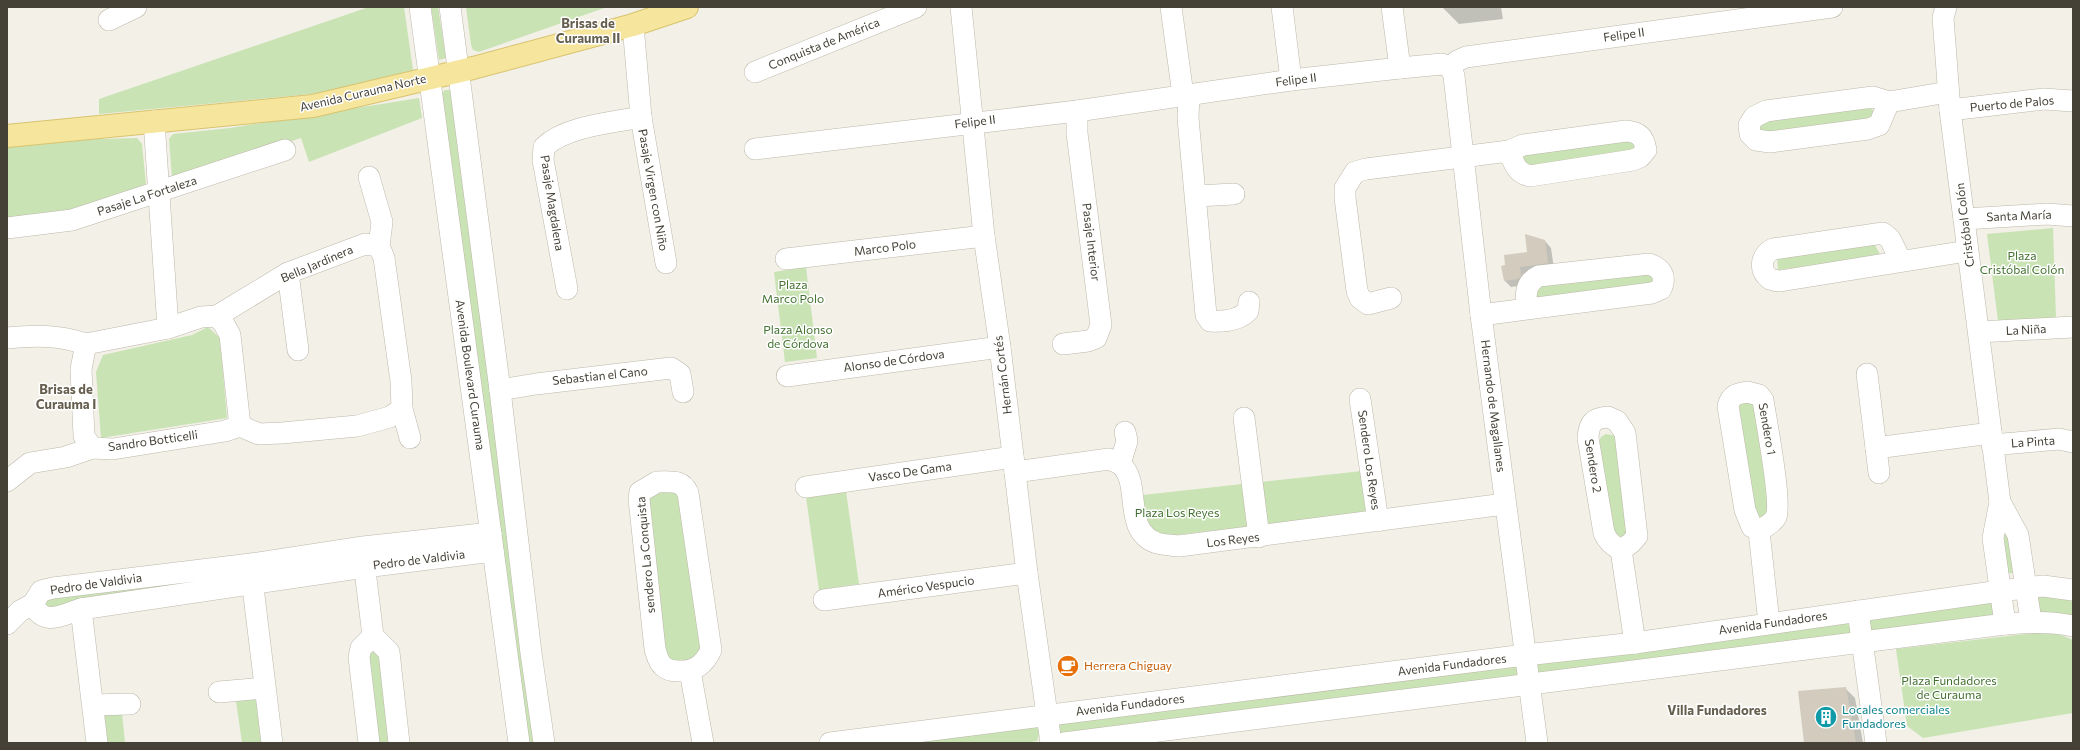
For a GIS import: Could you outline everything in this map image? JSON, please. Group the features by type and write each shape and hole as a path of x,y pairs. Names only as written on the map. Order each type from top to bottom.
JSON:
{"main road":[{"name":"Avenida Curauma Norte","path":"7,136 154,121 230,116 313,106 459,71 633,24 687,7"}],"street":[{"path":"109,20 136,7"},
{"name":"Avenida Boulevard Curauma","path":"420,7 519,743"},
{"path":"450,7 500,390 531,653 544,743"},
{"name":"Conquista de América","path":"755,72 916,7"},
{"name":"Hernán Cortés","path":"961,7 974,122 984,236 1000,347 1027,573 1051,743"},
{"path":"1171,7 1186,95 1206,316 1210,321 1232,320 1244,316 1248,311 1249,302"},
{"path":"1282,7 1291,80"},
{"path":"1392,7 1400,68"},
{"name":"Felipe II","path":"755,149 1077,111 1291,80 1442,64 1451,68 1457,61 1466,57 1832,7"},
{"name":"Cristóbal Colón","path":"1942,11 1949,101 2000,502 1993,538 2005,624"},
{"name":"Pasaje Virgen con Niño","path":"633,24 641,117 666,263"},
{"name":"Hernando de Magallanes","path":"1451,68 1454,76 1481,314 1537,743"},
{"path":"1873,97 1888,102 1878,125 1868,129 1770,142 1756,140 1750,134 1749,125 1754,117 1766,111 1873,97"},
{"name":"Puerto de Palos","path":"1888,102 2044,99 2073,101"},
{"name":"Pasaje Interior","path":"1063,344 1088,341 1096,338 1101,325 1077,133 1077,111"},
{"name":"Pasaje Magdalena","path":"567,289 543,160 544,147 552,140 567,132 641,117"},
{"path":"154,121 168,328"},
{"path":"1391,298 1368,304 1360,298 1357,291 1345,198 1349,179 1355,172 1366,169 1509,151 1523,145 1626,131 1640,135 1644,140 1646,150 1640,157 1632,160 1530,176 1522,174 1516,168 1509,151"},
{"name":"Pasaje La Fortaleza","path":"7,228 72,220 285,150"},
{"path":"369,177 382,222 379,246 384,258 400,374 402,409 410,438"},
{"path":"1196,196 1234,194"},
{"name":"Santa María","path":"1964,219 2047,214 2073,216"},
{"path":"1900,261 1890,239 1883,233 1773,249 1767,252 1762,259 1763,269 1770,279 1780,281 1967,251"},
{"name":"Marco Polo","path":"786,259 984,236"},
{"name":"Bella Jardinera","path":"217,316 288,273 365,244 379,246"},
{"path":"1481,314 1652,293 1661,289 1664,284 1662,272 1658,267 1649,264 1539,276 1528,284 1526,291 1526,308"},
{"path":"288,273 298,350"},
{"path":"7,338 33,336 64,337 86,344 168,328 201,317 217,316 224,324 230,335 240,426 259,434 357,426 390,417 402,409"},
{"name":"La Niña","path":"1979,332 2073,327"},
{"name":"Sandro Botticelli","path":"86,344 81,369 84,436 92,448 113,449 226,431 240,426"},
{"name":"Alonso de Córdova","path":"787,376 1000,347"},
{"name":"Sebastian el Cano","path":"500,390 536,384 671,368 680,374 683,392"},
{"path":"1867,374 1879,473"},
{"name":"Sendero 1","path":"1747,392 1759,395 1763,400 1777,494 1778,510 1776,518 1759,531 1752,527 1745,510 1728,406 1730,399 1736,394 1747,392"},
{"name":"Sendero Los Reyes","path":"1360,399 1378,521"},
{"name":"Sendero 2","path":"1608,417 1617,421 1625,433 1637,536 1631,543 1621,550 1613,546 1607,540 1604,533 1589,446 1588,428 1592,421 1599,418 1608,417"},
{"path":"1244,418 1259,537"},
{"path":"1014,465 1109,460 1120,464 1127,441 1125,432"},
{"name":"La Pinta","path":"1876,448 1992,439 2059,440 2073,442"},
{"path":"7,481 30,463 66,457 92,448"},
{"name":"Los Reyes","path":"1120,464 1129,476 1134,514 1142,533 1157,543 1178,546 1259,537 1505,504"},
{"name":"Vasco De Gama","path":"806,487 1014,465"},
{"name":"sendero La Conquista","path":"657,482 677,482 685,486 688,493 711,650 701,665 690,672 670,670 663,666 655,649 639,499 640,492 657,482"},
{"name":"Cristóbal Colón","path":"2000,502 2018,535 2031,622"},
{"path":"1759,531 1769,624"},
{"name":"Pedro de Valdivia","path":"252,574 53,588 41,591 33,604 40,615 45,618 81,609 252,574 364,557 492,542"},
{"path":"1621,550 1635,643"},
{"path":"364,557 372,636 389,652 399,743"},
{"name":"Américo Vespucio","path":"824,600 1027,573"},
{"path":"252,574 264,688 272,743"},
{"name":"Avenida Fundadores","path":"830,743 1525,655 1635,643 2000,591 2044,586 2073,590"},
{"path":"7,624 20,611 33,604"},
{"path":"81,609 97,743"},
{"path":"1858,611 1876,743"},
{"path":"1064,743 1529,686 2005,624 2056,622 2073,626"},
{"path":"369,743 359,657 361,648 372,636"},
{"path":"690,672 703,743"},
{"path":"219,692 264,688"},
{"path":"93,705 130,704"}],"green space":[{"path":"369,7 404,7 413,70 322,93 99,114 99,99"},
{"path":"431,7 438,7 446,58 439,60"},
{"path":"466,7 607,7 479,52 473,50 471,45"},
{"path":"445,90 450,90 537,743 524,743 442,93"},
{"path":"419,98 422,118 309,162 301,138 175,179 172,177 169,139 173,134 230,128"},
{"path":"1867,107 1873,110 1874,117 1871,123 1760,133 1760,126 1765,121"},
{"path":"1630,134 1639,150 1530,169 1524,163 1524,154"},
{"path":"137,138 142,144 146,184 143,187 70,212 7,219 7,145 64,140"},
{"name":"Plaza Cristóbal Colón","path":"2053,228 2056,318 1998,321 1987,234"},
{"path":"1872,240 1881,256 1778,270 1777,255"},
{"path":"806,267 817,358 785,362 774,272"},
{"path":"1643,268 1653,276 1652,283 1538,300 1537,292 1539,285"},
{"path":"208,327 220,338 227,418 101,438 96,372 103,355 192,335"},
{"path":"1753,398 1771,518 1755,519 1739,406 1740,401"},
{"path":"1606,434 1617,436 1631,534 1612,541 1598,444 1601,437"},
{"name":"Plaza Los Reyes","path":"1362,471 1368,513 1167,536 1159,535 1147,526 1143,495"},
{"path":"678,488 704,642 698,659 672,664 665,660 646,502 649,492"},
{"path":"846,491 859,584 819,590 806,497"},
{"path":"2002,519 2009,533 2015,572 2013,573 2008,573 2002,534"},
{"path":"247,572 67,607 44,608 45,599"},
{"path":"2038,594 2073,596 2073,616 2038,612 2036,599"},
{"path":"1996,602 1997,619 1872,635 1868,618"},
{"path":"1846,621 1852,629 1848,638 1537,678 1536,660"},
{"name":"Plaza Fundadores de Curauma","path":"2052,631 2073,640 2073,713 1923,738 1907,726 1896,649"},
{"path":"375,650 383,660 393,741 377,743 367,656"},
{"path":"1514,663 1519,671 1516,681 1063,739 1058,730 1060,720"},
{"path":"259,698 265,743 242,743 236,701"},
{"path":"122,713 125,743 103,743 99,716"},
{"path":"1035,724 1040,732 1037,741 1024,743 881,743"}],"building":[{"path":"1525,234 1545,240 1548,263 1520,267 1521,276 1518,279 1504,281 1501,266 1505,265 1504,255 1527,252"},
{"name":"Locales comerciales Fundadores","path":"1846,687 1856,743 1804,743 1798,691"}],"place":[{"name":"Herrera Chiguay","path":"1068,666"},
{"name":"Locales comerciales Fundadores","path":"1826,717"}],"district":[{"name":"Brisas de Curauma II","path":"588,30"},
{"name":"Brisas de Curauma I","path":"66,396"},
{"name":"Villa Fundadores","path":"1717,710"}],"park label":[{"name":"Plaza Marco Polo","path":"793,292"},
{"name":"Plaza Alonso de Córdova","path":"798,337"}]}
